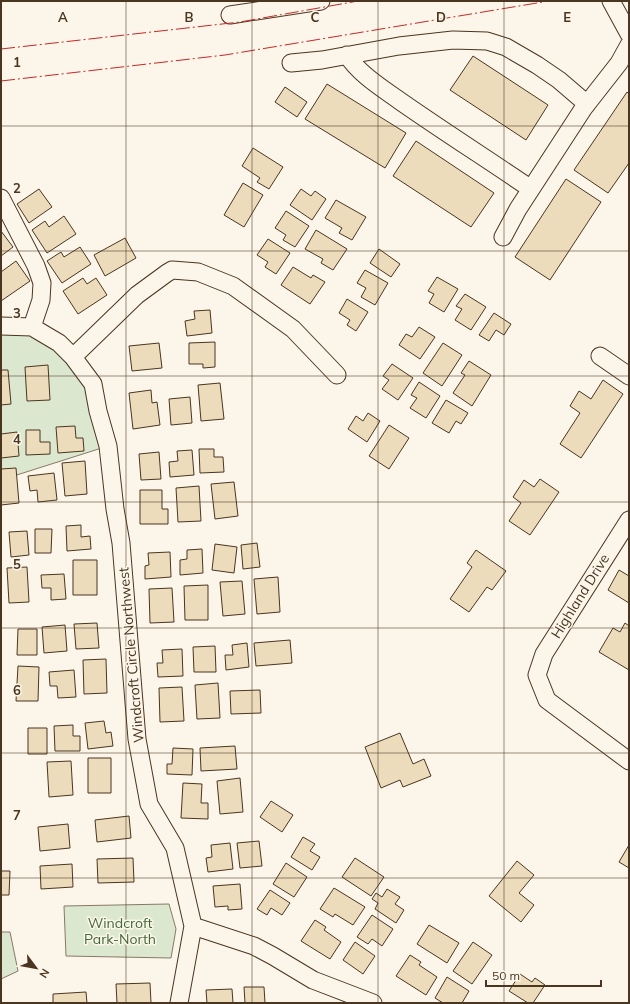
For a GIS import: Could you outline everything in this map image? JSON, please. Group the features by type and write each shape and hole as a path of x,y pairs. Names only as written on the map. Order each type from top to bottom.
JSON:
{"street":[{"path":"230,15 321,1"},
{"path":"611,1 629,34"},
{"path":"291,63 322,60 399,46 453,40 487,41 506,47 537,66 559,80 587,104"},
{"path":"503,237 518,208 587,104 619,63 629,45"},
{"path":"347,55 351,62 375,83 431,123 531,189"},
{"path":"1,198 36,266 42,283 41,300 32,326 1,326"},
{"path":"73,357 138,294 172,270 198,272 233,286 292,329 337,375"},
{"name":"Windcroft Circle Northwest","path":"32,326 59,343 73,357 93,384 98,411 108,446 115,509 121,543 137,739 149,804 175,848 194,926 179,1003"},
{"path":"600,356 629,376"},
{"name":"Highland Drive","path":"629,520 544,654 537,675 547,700 629,761"},
{"path":"194,926 254,946 313,980 373,1003"}],"green space":[{"path":"1,327 32,327 73,357 108,446 1,480"},
{"name":"Windcroft Park-North","path":"169,904 176,929 171,958 66,956 64,906"},
{"path":"1,932 10,932 18,971 1,979"}],"building":[{"path":"473,56 548,105 526,140 450,90"},
{"path":"327,84 406,133 385,168 305,119"},
{"path":"285,87 307,102 297,117 275,102"},
{"path":"627,92 629,94 629,163 608,193 574,170"},
{"path":"416,141 494,193 471,227 393,176"},
{"path":"253,148 283,167 269,189 257,182 260,178 242,166"},
{"path":"566,179 601,202 550,280 515,257"},
{"path":"243,183 263,195 244,227 224,215"},
{"path":"39,189 52,207 29,223 17,204"},
{"path":"301,189 311,196 315,191 326,199 312,220 290,205"},
{"path":"336,200 366,217 352,240 339,233 342,228 325,218"},
{"path":"286,211 309,226 295,247 283,240 286,235 275,228"},
{"path":"64,216 76,234 47,253 32,230 45,221 49,227"},
{"path":"316,230 347,249 333,270 321,263 323,259 305,249"},
{"path":"1,231 13,247 1,256"},
{"path":"125,238 136,258 105,276 94,255"},
{"path":"268,239 290,253 276,274 265,267 268,262 257,255"},
{"path":"80,247 91,264 62,283 47,261 61,252 64,257"},
{"path":"379,249 400,264 391,277 370,263"},
{"path":"16,261 30,281 1,301 1,272"},
{"path":"293,267 311,278 313,275 325,282 310,304 281,285"},
{"path":"365,270 388,283 375,305 361,297 366,288 357,283"},
{"path":"437,277 458,289 444,312 429,303 434,294 428,291"},
{"path":"83,278 87,284 96,278 107,295 78,314 63,291"},
{"path":"465,294 486,307 471,330 455,320 462,309 456,306"},
{"path":"347,299 368,312 356,331 347,325 350,320 339,313"},
{"path":"210,310 212,333 187,336 185,321 195,319 194,311"},
{"path":"494,313 511,324 504,335 496,330 489,341 479,335"},
{"path":"419,327 435,337 420,359 399,345 406,334 412,337"},
{"path":"215,342 215,367 203,368 203,364 189,364 189,343"},
{"path":"159,343 162,368 132,371 129,346"},
{"path":"443,343 462,355 442,386 423,373"},
{"path":"469,361 491,375 472,406 453,393 465,375 461,373"},
{"path":"392,364 413,378 398,400 382,389 389,380 383,376"},
{"path":"48,365 50,400 27,401 25,367"},
{"path":"1,370 8,370 11,404 1,405"},
{"path":"603,380 623,394 581,458 560,444 580,413 570,406 579,391 591,399"},
{"path":"419,382 440,396 426,418 410,408 417,398 411,395"},
{"path":"220,383 224,419 201,421 198,385"},
{"path":"151,390 152,403 157,402 160,425 133,429 129,393"},
{"path":"190,397 192,423 171,425 169,399"},
{"path":"446,400 468,413 461,424 456,421 449,433 432,423"},
{"path":"368,413 380,421 367,442 348,429 356,416 363,421"},
{"path":"389,425 409,438 389,469 369,456"},
{"path":"75,426 76,438 83,438 84,451 58,453 56,427"},
{"path":"26,430 40,430 40,442 50,442 50,454 26,455"},
{"path":"17,432 19,456 1,458 1,434"},
{"path":"199,449 214,449 214,457 223,457 224,472 200,473"},
{"path":"192,450 194,475 170,477 169,462 178,461 177,451"},
{"path":"159,452 161,479 141,480 139,454"},
{"path":"85,461 87,494 65,496 62,463"},
{"path":"16,468 19,503 1,505 1,469"},
{"path":"54,473 57,500 38,502 37,490 30,491 28,476"},
{"path":"540,479 559,492 530,535 509,521 521,503 513,497 524,480 534,487"},
{"path":"234,482 238,516 215,519 211,484"},
{"path":"199,486 201,521 178,522 176,488"},
{"path":"140,490 162,490 162,509 168,509 168,524 140,524"},
{"path":"81,525 81,537 90,536 91,549 67,551 66,526"},
{"path":"35,529 52,529 51,553 35,553"},
{"path":"27,531 29,555 11,557 9,532"},
{"path":"257,543 260,567 243,569 241,545"},
{"path":"215,544 237,547 234,573 212,570"},
{"path":"202,549 203,573 180,575 180,560 187,559 187,550"},
{"path":"476,550 506,571 492,590 487,587 469,612 450,599 472,567 467,563"},
{"path":"170,552 171,577 145,579 145,566 149,565 148,553"},
{"path":"73,560 97,560 97,595 73,595"},
{"path":"27,567 29,602 9,603 7,568"},
{"path":"619,570 629,576 629,603 608,590"},
{"path":"64,574 66,599 51,600 51,588 42,588 41,575"},
{"path":"278,577 280,612 257,614 254,579"},
{"path":"242,581 245,614 223,616 220,582"},
{"path":"208,585 208,620 185,620 184,586"},
{"path":"172,588 174,622 150,623 149,589"},
{"path":"97,623 99,648 76,649 74,624"},
{"path":"625,623 629,626 629,670 599,652 613,628 620,632"},
{"path":"65,625 67,651 44,653 42,627"},
{"path":"18,629 37,629 37,655 17,655"},
{"path":"290,640 292,663 256,666 254,643"},
{"path":"247,643 249,667 226,670 225,655 233,655 232,645"},
{"path":"215,646 216,672 194,672 193,647"},
{"path":"182,649 183,676 158,677 157,663 163,663 162,650"},
{"path":"106,659 107,693 84,694 83,660"},
{"path":"18,666 39,667 38,701 16,701"},
{"path":"74,670 76,697 58,698 57,686 50,686 49,672"},
{"path":"218,683 220,718 197,719 195,685"},
{"path":"182,687 184,721 160,722 159,688"},
{"path":"260,690 261,713 231,714 230,691"},
{"path":"104,721 106,733 111,732 113,746 88,749 85,723"},
{"path":"73,725 73,736 80,736 80,751 55,751 54,726"},
{"path":"28,728 47,728 47,754 28,754"},
{"path":"400,733 413,764 424,759 431,776 403,787 400,780 381,788 365,747"},
{"path":"235,746 237,769 201,771 200,748"},
{"path":"173,748 193,749 192,775 167,774 167,764 172,764"},
{"path":"88,758 111,758 111,793 88,793"},
{"path":"71,761 73,795 49,797 47,762"},
{"path":"240,778 243,812 220,814 217,781"},
{"path":"183,783 202,784 201,803 208,803 208,819 181,818"},
{"path":"271,801 293,815 282,832 260,817"},
{"path":"129,816 131,838 97,842 95,820"},
{"path":"68,824 70,848 40,851 38,827"},
{"path":"303,837 315,844 310,851 320,857 312,870 291,857"},
{"path":"259,841 262,866 240,868 237,843"},
{"path":"230,843 233,869 208,872 206,858 212,857 211,845"},
{"path":"629,845 629,868 619,862"},
{"path":"133,858 134,882 98,883 97,859"},
{"path":"355,858 384,877 371,896 342,877"},
{"path":"517,861 534,875 519,893 534,905 521,922 489,896"},
{"path":"286,863 307,877 294,897 273,884"},
{"path":"72,864 73,887 41,889 40,866"},
{"path":"1,871 10,871 9,895 1,895"},
{"path":"240,884 242,909 228,910 228,906 215,907 213,886"},
{"path":"334,888 365,907 353,925 335,914 333,917 320,909"},
{"path":"387,889 400,897 395,904 404,910 396,923 375,909 378,903 372,899 376,893 382,897"},
{"path":"270,890 290,903 282,915 271,908 267,915 257,909"},
{"path":"372,915 393,929 382,946 372,939 368,944 357,937"},
{"path":"315,920 326,927 324,930 341,942 330,959 301,941"},
{"path":"429,925 459,943 447,963 417,944"},
{"path":"355,942 375,956 363,974 343,960"},
{"path":"473,942 492,955 472,984 453,971"},
{"path":"410,955 421,962 419,965 437,977 426,995 396,976"},
{"path":"520,974 532,982 535,978 545,985 533,1003 528,1003 509,991"},
{"path":"447,977 469,991 462,1003 443,1003 435,998"},
{"path":"150,983 151,1003 117,1003 116,984"},
{"path":"244,987 264,987 265,1003 245,1003"},
{"path":"232,989 233,1003 207,1003 206,990"},
{"path":"86,992 87,1003 53,1003 53,994"}],"power":[{"path":"1,49 240,22 358,1"},
{"path":"1,81 225,55 549,1"}]}
